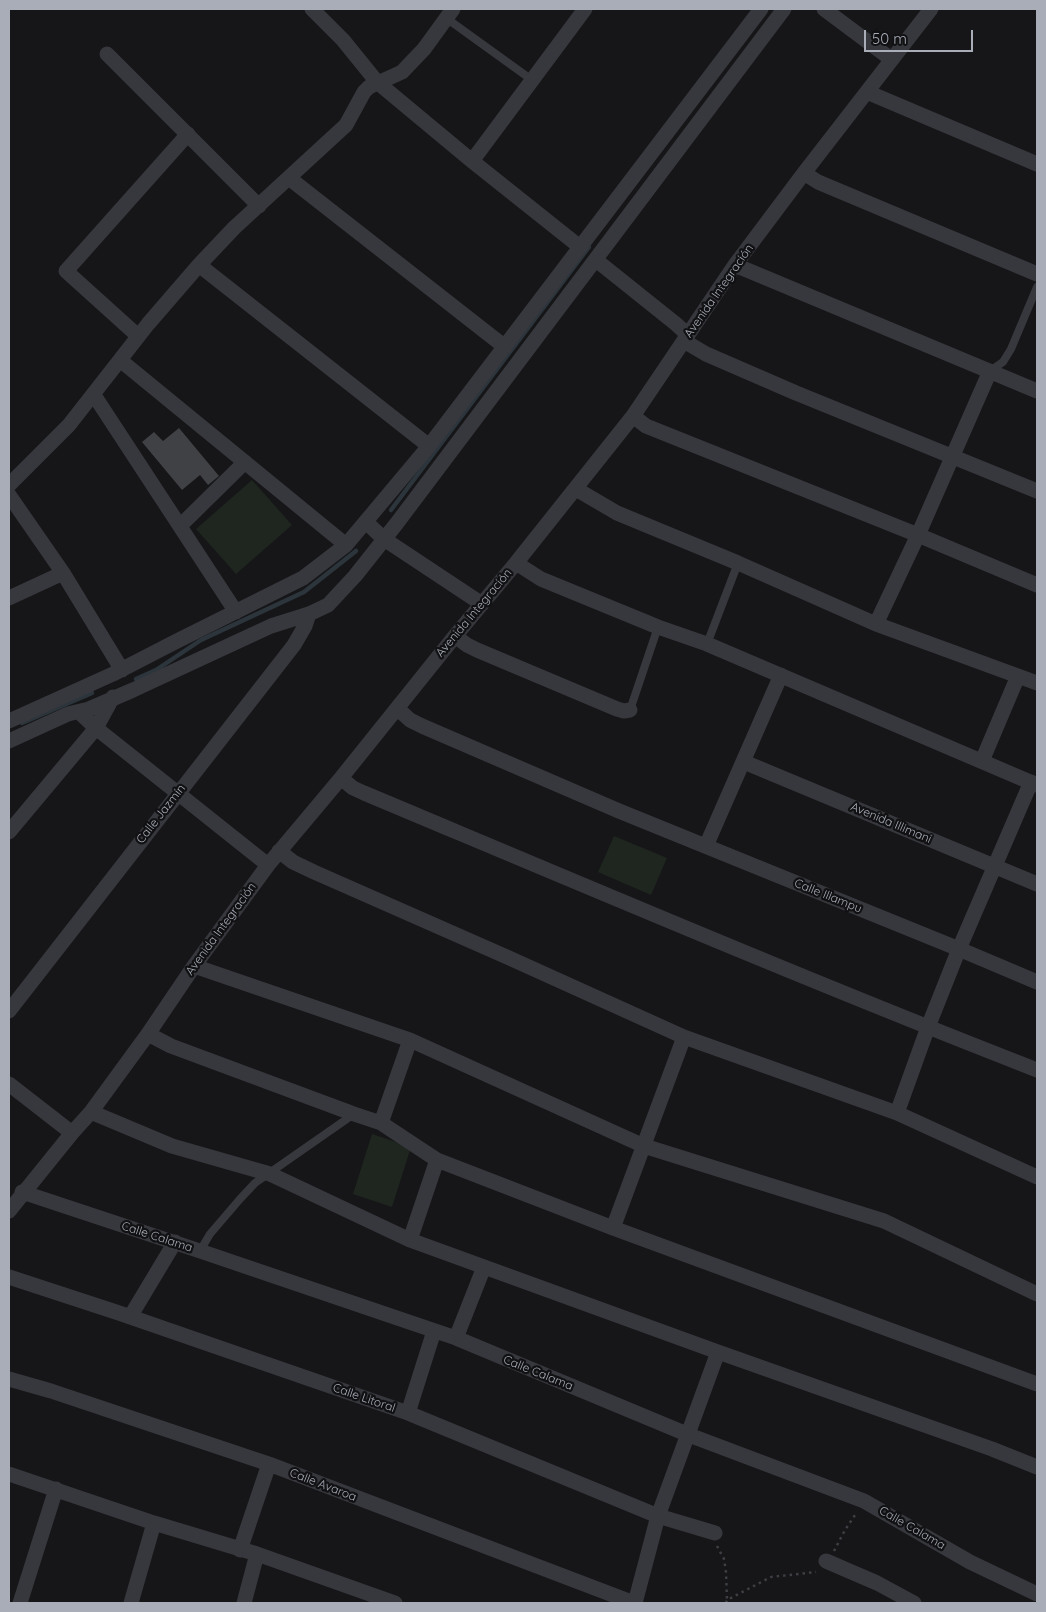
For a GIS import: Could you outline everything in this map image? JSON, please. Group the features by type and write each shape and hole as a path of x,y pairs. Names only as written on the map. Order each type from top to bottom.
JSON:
{"street":[{"path":"312,9 343,40 377,82 580,247"},
{"path":"472,161 585,9"},
{"path":"9,721 118,672 303,578 346,545 429,446 761,9"},
{"path":"9,741 68,714 79,712 112,699 272,626 309,614 328,605 355,576 384,539 784,9"},
{"path":"824,9 891,59"},
{"name":"Avenida Integración","path":"9,1211 22,1192 91,1112 268,865 516,563 633,416 735,265 931,9"},
{"path":"9,484 69,425 138,336 199,265 234,228 346,125 364,92 369,87 402,72 424,49 449,13"},
{"path":"108,54 259,206"},
{"path":"867,92 1037,164"},
{"path":"138,336 66,271 188,134"},
{"path":"804,173 818,182 1037,274"},
{"path":"289,178 505,347"},
{"path":"596,260 676,324 686,338 706,354 1037,491"},
{"path":"199,265 429,446"},
{"path":"735,265 1037,391"},
{"path":"120,360 346,545"},
{"path":"876,624 918,535 990,371"},
{"path":"94,395 236,612"},
{"path":"633,416 646,426 1037,585"},
{"path":"180,526 245,462"},
{"path":"576,489 617,513 738,563 876,624 1037,683"},
{"path":"9,494 63,573 118,672 116,691 96,728 9,832"},
{"path":"366,522 384,539 482,604"},
{"path":"516,563 540,579 658,627 708,644 1034,784 994,866 959,949 897,1113"},
{"path":"9,598 63,573"},
{"name":"Calle Jazmín","path":"9,1011 294,645 305,626 309,614"},
{"path":"455,636 477,650 617,709 630,710"},
{"path":"706,846 781,675"},
{"path":"982,761 1018,676"},
{"name":"Calle Illampu","path":"397,708 410,720 422,726 619,811 1037,982"},
{"path":"79,712 96,728 268,865"},
{"name":"Avenida Illimani","path":"744,762 1037,884"},
{"path":"341,778 364,793 928,1027 1037,1070"},
{"path":"279,851 293,862 314,872 684,1037 897,1113 1037,1177"},
{"path":"194,966 410,1040 644,1146 884,1221 1037,1294"},
{"path":"148,1034 171,1046 354,1114 381,1122 437,1160 614,1228 1037,1384"},
{"path":"614,1228 684,1037"},
{"path":"381,1122 410,1040"},
{"path":"9,1084 72,1133"},
{"path":"91,1112 172,1146 270,1174 410,1240 718,1352 982,1445 1037,1467"},
{"path":"410,1240 437,1160"},
{"name":"Calle Calama","path":"22,1192 456,1338 689,1435 864,1501 970,1562 1037,1594"},
{"path":"130,1317 175,1242"},
{"path":"456,1338 484,1267"},
{"name":"Calle Litoral","path":"9,1277 408,1413 658,1516 714,1533"},
{"path":"408,1413 434,1331"},
{"path":"634,1603 658,1516 718,1352"},
{"name":"Calle Avaroa","path":"9,1379 51,1391 269,1464 634,1603"},
{"path":"240,1550 269,1464"},
{"path":"9,1474 154,1523 257,1554 395,1603"},
{"path":"20,1603 56,1489"},
{"path":"131,1603 154,1523"},
{"path":"244,1603 257,1554"},
{"path":"826,1561 877,1583 914,1603"}],"lane":[{"path":"449,13 532,80"},
{"path":"990,371 1003,362 1011,349 1037,288"},
{"path":"708,644 738,563"},
{"path":"630,710 658,627"},
{"path":"200,1251 210,1234 255,1184 354,1114"}],"path":[{"path":"714,1533 716,1543 724,1559 726,1602 771,1577 816,1572 834,1552 845,1530 864,1501"}],"shaded area":[{"path":"252,480 292,525 236,574 196,529"},
{"path":"614,836 667,858 651,895 598,872"},
{"path":"372,1134 411,1147 392,1207 353,1194"}],"building":[{"path":"179,428 219,476 208,485 200,475 182,490 142,442 154,432 163,441"}],"waterway":[{"path":"391,510 589,247"},
{"path":"136,679 156,670 201,640 304,592 356,551"},
{"path":"22,723 92,693"}]}
